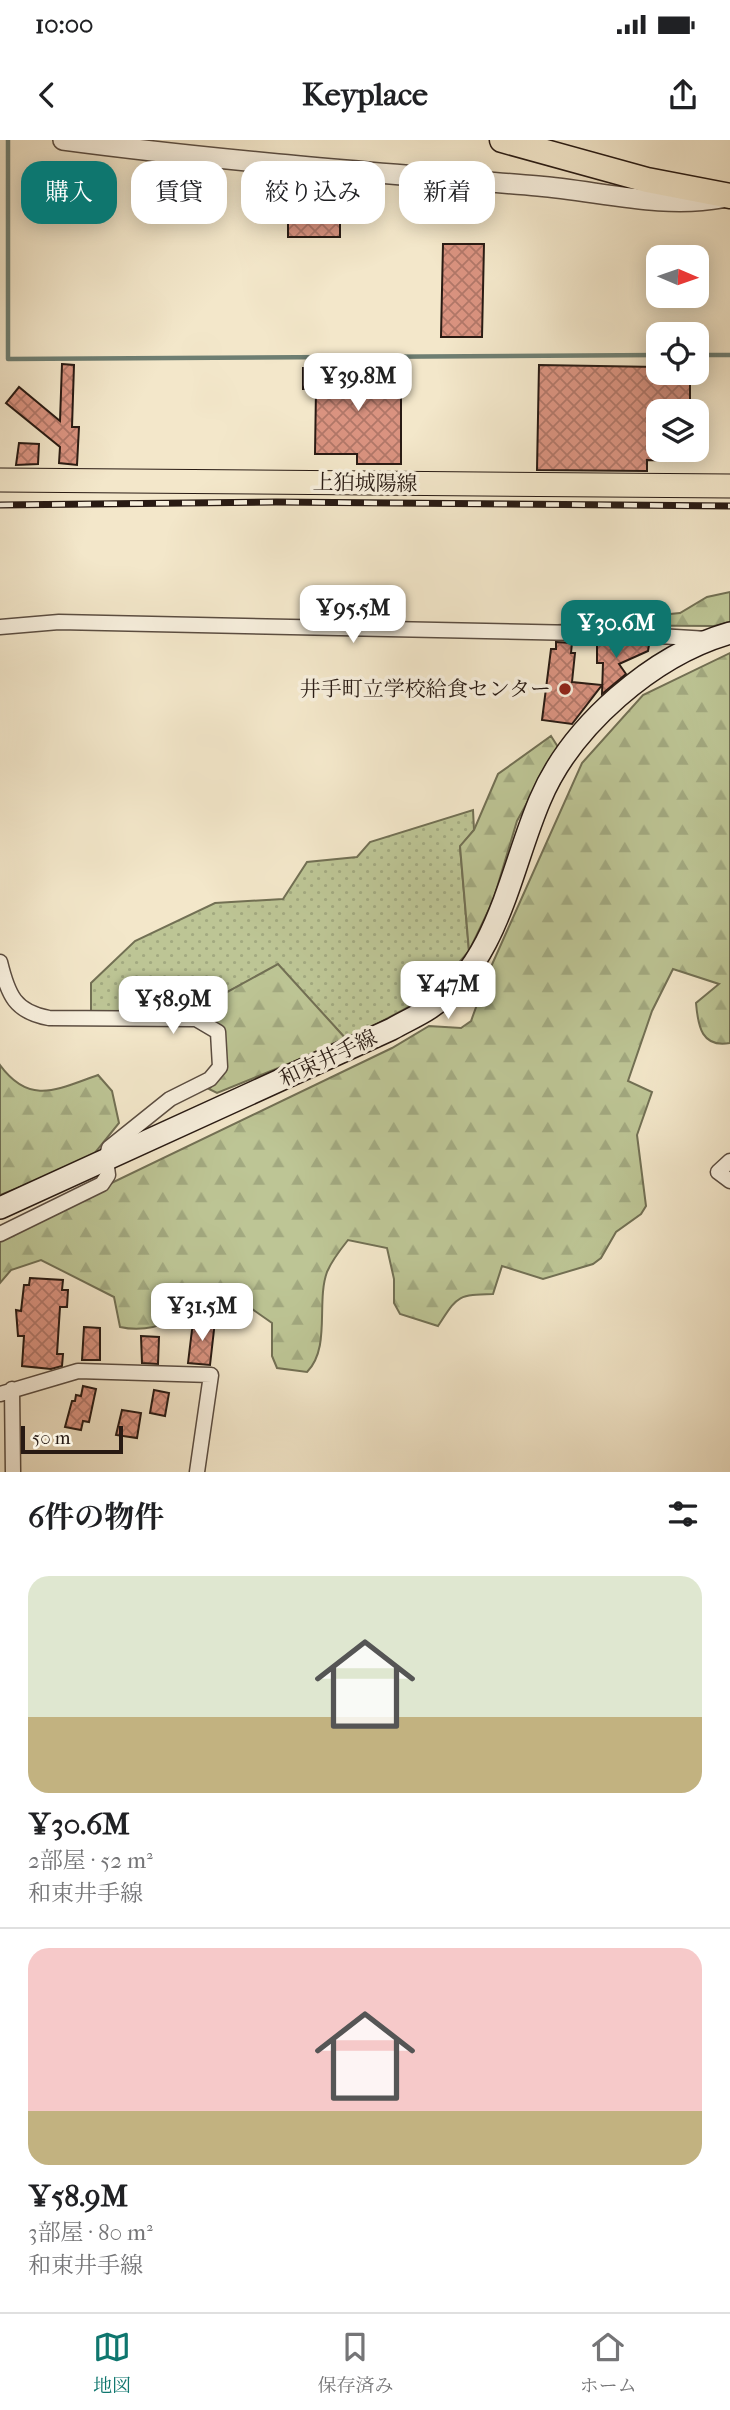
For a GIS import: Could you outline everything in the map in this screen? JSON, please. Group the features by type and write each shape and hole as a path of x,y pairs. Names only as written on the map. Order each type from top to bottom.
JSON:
{"highway":[{"path":"502,140 647,180 730,196"}],"main road":[{"name":"上狛城陽線","path":"0,480 730,486"},
{"name":"和束井手線","path":"0,1208 392,1029 431,1008 459,982 482,947 502,908 540,799 566,755 625,692 656,666 708,639 730,633"}],"street":[{"path":"64,140 218,160 548,187 688,204 730,196"},
{"path":"0,627 59,622 626,634 708,639"},
{"path":"0,962 3,984 17,1005 29,1014 49,1018 197,1019 218,1032 220,1067 210,1079 170,1099 109,1148 106,1160 108,1175 102,1184 0,1234"},
{"path":"730,1161 718,1172 730,1181"},
{"path":"13,1472 6,1391 78,1371 211,1375 197,1472"}],"green space":[{"path":"730,592 730,622 714,626 558,625 680,613 707,597"},
{"path":"730,653 730,1043 721,1044 707,1039 698,1020 696,1003 719,984 673,969 652,1011 628,1081 652,1092 637,1135 646,1206 641,1214 616,1232 601,1258 593,1264 543,1279 502,1266 493,1294 459,1299 438,1326 400,1314 394,1303 394,1279 387,1248 348,1240 327,1272 319,1350 307,1372 277,1368 272,1356 272,1323 222,1288 212,1288 194,1307 172,1321 133,1329 120,1327 114,1297 41,1260 11,1270 0,1283 0,1228 43,1216 392,1048 429,1026 461,1028 471,1021 490,969 582,763 643,695"},
{"path":"551,736 558,747 517,821 493,901 469,951 460,846 474,830 498,774"},
{"path":"473,810 474,830 460,847 469,951 431,995 347,1040 278,965 211,1001 166,1006 163,1014 91,1013 91,983 135,941 215,903 283,899 307,862 357,857 370,842"},
{"path":"278,964 347,1040 217,1093 209,1089 222,1069 225,1057 223,1034 208,1016 195,1011 163,1014 166,1006 211,1001"},
{"path":"0,1065 11,1078 34,1090 57,1089 98,1075 112,1091 119,1123 90,1159 0,1195"}],"building":[{"path":"288,224 340,224 340,237 288,237"},
{"path":"443,244 484,244 482,337 441,337"},
{"path":"62,364 74,365 72,427 79,427 77,465 59,463 60,447 6,403 19,387 60,421"},
{"path":"539,365 646,367 646,385 690,385 690,399 646,399 647,471 537,470"},
{"path":"303,368 401,370 401,464 357,464 357,454 315,454 316,389 303,389"},
{"path":"19,443 39,444 38,464 16,465"},
{"path":"556,642 572,643 571,653 575,653 572,682 602,685 572,724 542,720 551,649 556,649"},
{"path":"597,643 649,645 648,651 619,664 626,674 602,694 603,663 597,663"},
{"path":"30,1278 63,1280 62,1290 68,1290 67,1307 60,1307 57,1354 63,1354 62,1366 51,1369 22,1366 24,1336 18,1336 16,1310 21,1311 24,1285 29,1285"},
{"path":"204,1320 215,1321 210,1365 188,1363 192,1330 195,1324 204,1324"},
{"path":"84,1327 100,1328 100,1360 82,1360"},
{"path":"141,1336 159,1337 158,1364 142,1363"},
{"path":"83,1386 96,1389 89,1422 83,1421 81,1430 65,1427 72,1401 75,1401 76,1395 81,1396"},
{"path":"154,1390 169,1393 165,1416 150,1413"},
{"path":"122,1410 141,1413 137,1438 116,1435"}],"waterway":[{"path":"8,140 8,359 646,355"},
{"path":"709,355 730,355"}],"railway":[{"path":"0,505 276,502 730,506"}],"place":[{"name":"井手町立学校給食センター","path":"565,689"}]}
